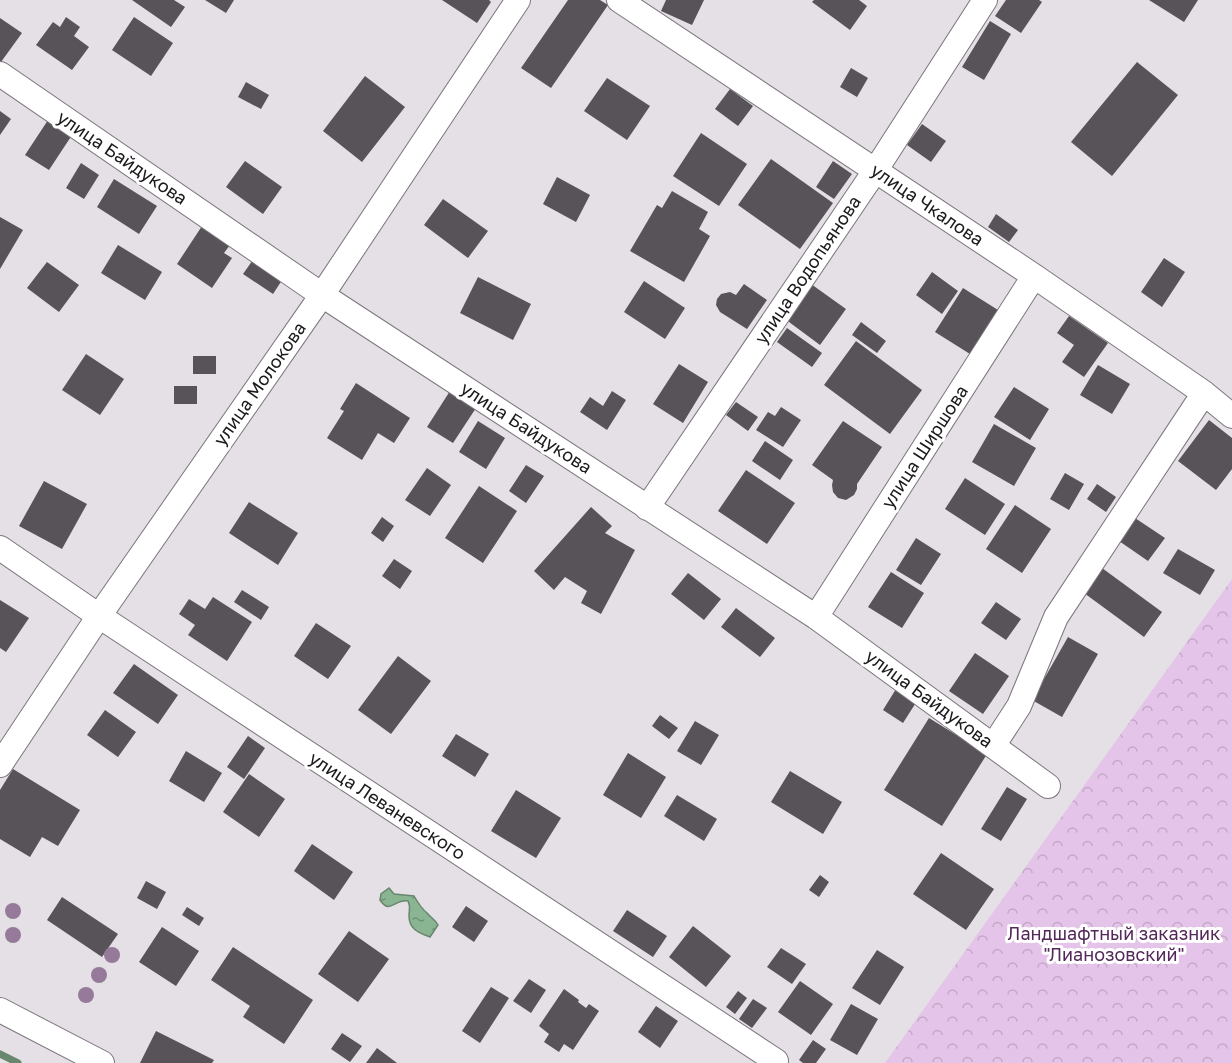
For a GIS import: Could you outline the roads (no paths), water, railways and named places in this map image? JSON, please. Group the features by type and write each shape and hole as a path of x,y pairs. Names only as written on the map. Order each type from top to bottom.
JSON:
{"street":[{"name":"улица Молокова","path":"0,765 99,616 322,295 518,0"},
{"name":"улица Чкалова","path":"619,0 1034,276 1203,393 1232,416"},
{"name":"улица Водопьянова","path":"647,508 875,171 985,0"},
{"name":"улица Байдукова","path":"0,74 322,295 816,617 1048,786"},
{"name":"улица Ширшова","path":"816,617 1034,276"},
{"path":"993,746 1019,706 1056,617 1203,393"},
{"name":"улица Леваневского","path":"0,548 99,616 776,1061"},
{"path":"0,1010 102,1063"}],"water":[{"path":"389,888 394,894 414,896 421,907 436,921 438,925 430,937 411,925 408,901 387,906 380,900 381,894"}],"waterway":[{"path":"0,1054 18,1063"}],"park label":[{"name":"Ландшафтный заказник \"Лианозовский\"","path":"1114,944"}]}
